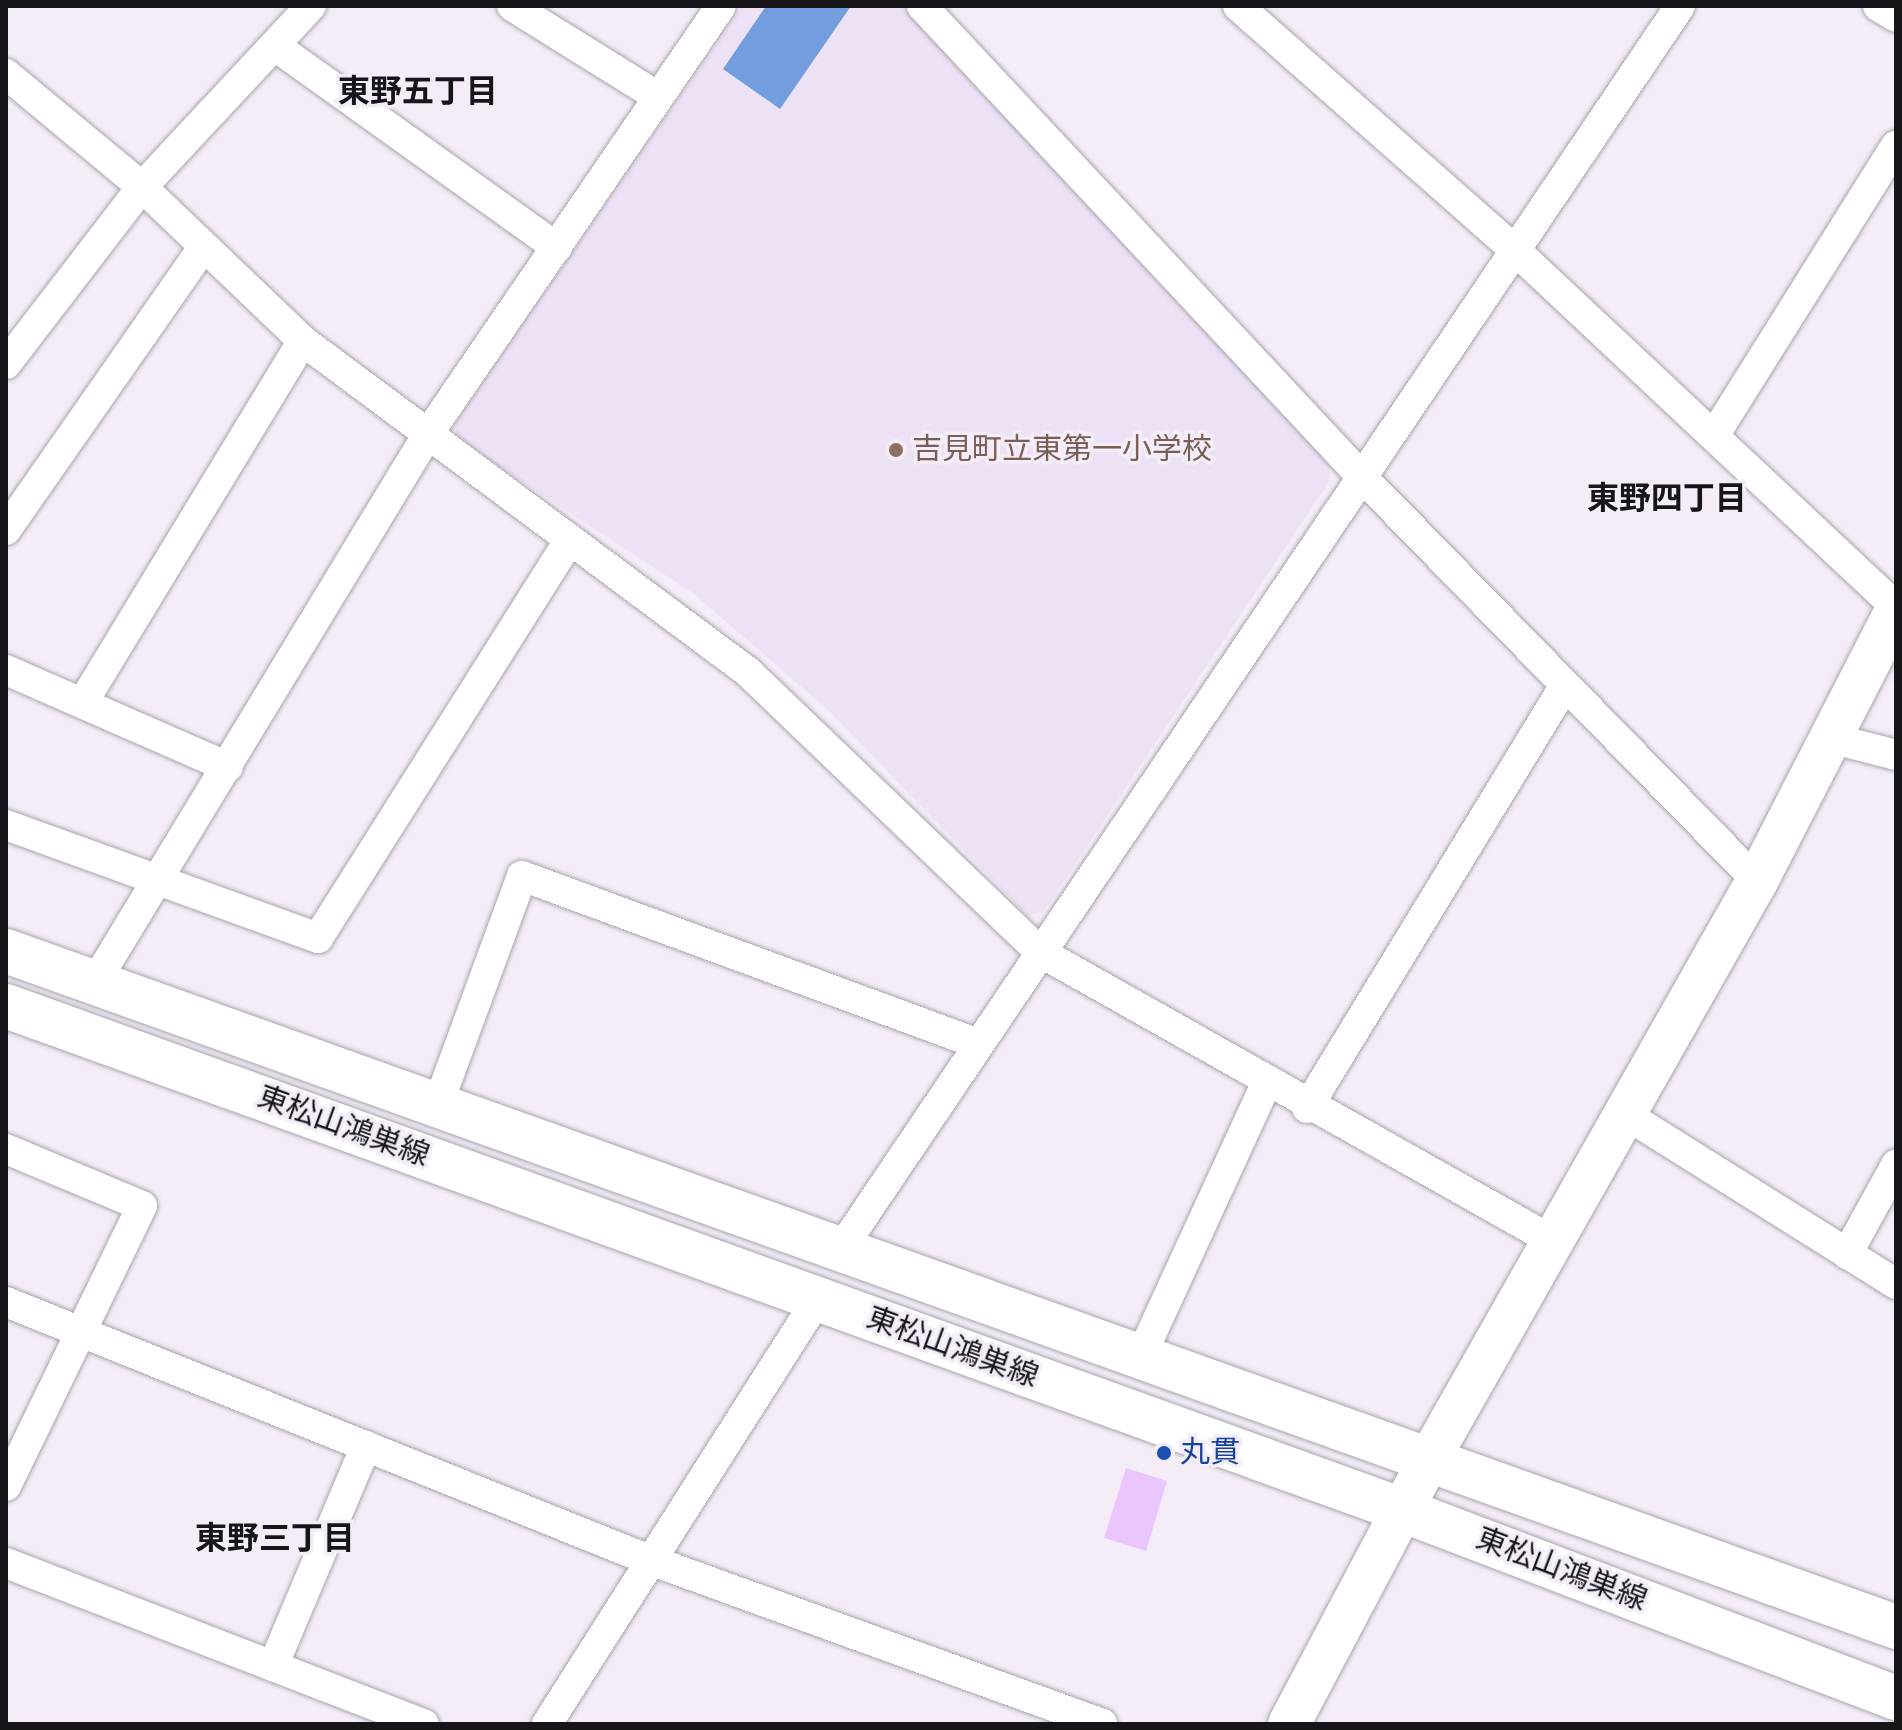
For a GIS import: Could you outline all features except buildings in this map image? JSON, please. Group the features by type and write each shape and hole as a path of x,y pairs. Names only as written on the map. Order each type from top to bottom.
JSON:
{"main road":[{"name":"東松山鴻巣線","path":"6,951 839,1252 1896,1627"},
{"name":"東松山鴻巣線","path":"6,1006 1402,1510 1896,1698"}],"street":[{"path":"6,364 142,187 278,48 311,6"},
{"path":"512,6 658,97"},
{"path":"94,984 426,437 721,6"},
{"path":"922,6 1361,476 1757,881"},
{"path":"1238,6 1516,251 1715,434 1896,609 1757,881 1428,1461 1289,1724"},
{"path":"839,1252 977,1043 1680,6"},
{"path":"1878,6 1896,17"},
{"path":"278,48 557,248"},
{"path":"6,74 142,187 303,341 426,437 570,540 818,732 1040,952 1307,1108 1553,1241"},
{"path":"1715,434 1896,146"},
{"path":"6,530 204,246"},
{"path":"85,699 303,341"},
{"path":"6,825 318,938 570,540"},
{"path":"6,670 85,699 228,767"},
{"path":"1307,1108 1565,685"},
{"path":"1830,738 1896,755"},
{"path":"437,1107 522,876 977,1043"},
{"path":"1140,1358 1266,1084"},
{"path":"1625,1114 1896,1284"},
{"path":"6,1149 142,1206 6,1486"},
{"path":"1847,1254 1896,1165"},
{"path":"547,1724 647,1559 817,1300"},
{"path":"6,1302 647,1559 1102,1724"},
{"path":"273,1666 366,1446"},
{"path":"6,1563 424,1724"},
{"path":"1888,1724 1896,1698"}],"shaded area":[{"name":"吉見町立東第一小学校","path":"743,6 905,6 1329,461 1330,480 1043,913 1027,915 827,709 694,594 456,438 455,423"}],"water":[{"path":"766,6 851,6 780,109 723,69"}],"place":[{"name":"吉見町立東第一小学校","path":"896,450"},
{"name":"丸貫","path":"1164,1453"}],"district":[{"name":"東野五丁目","path":"418,93"},
{"name":"東野四丁目","path":"1667,500"},
{"name":"東野三丁目","path":"275,1540"}]}
